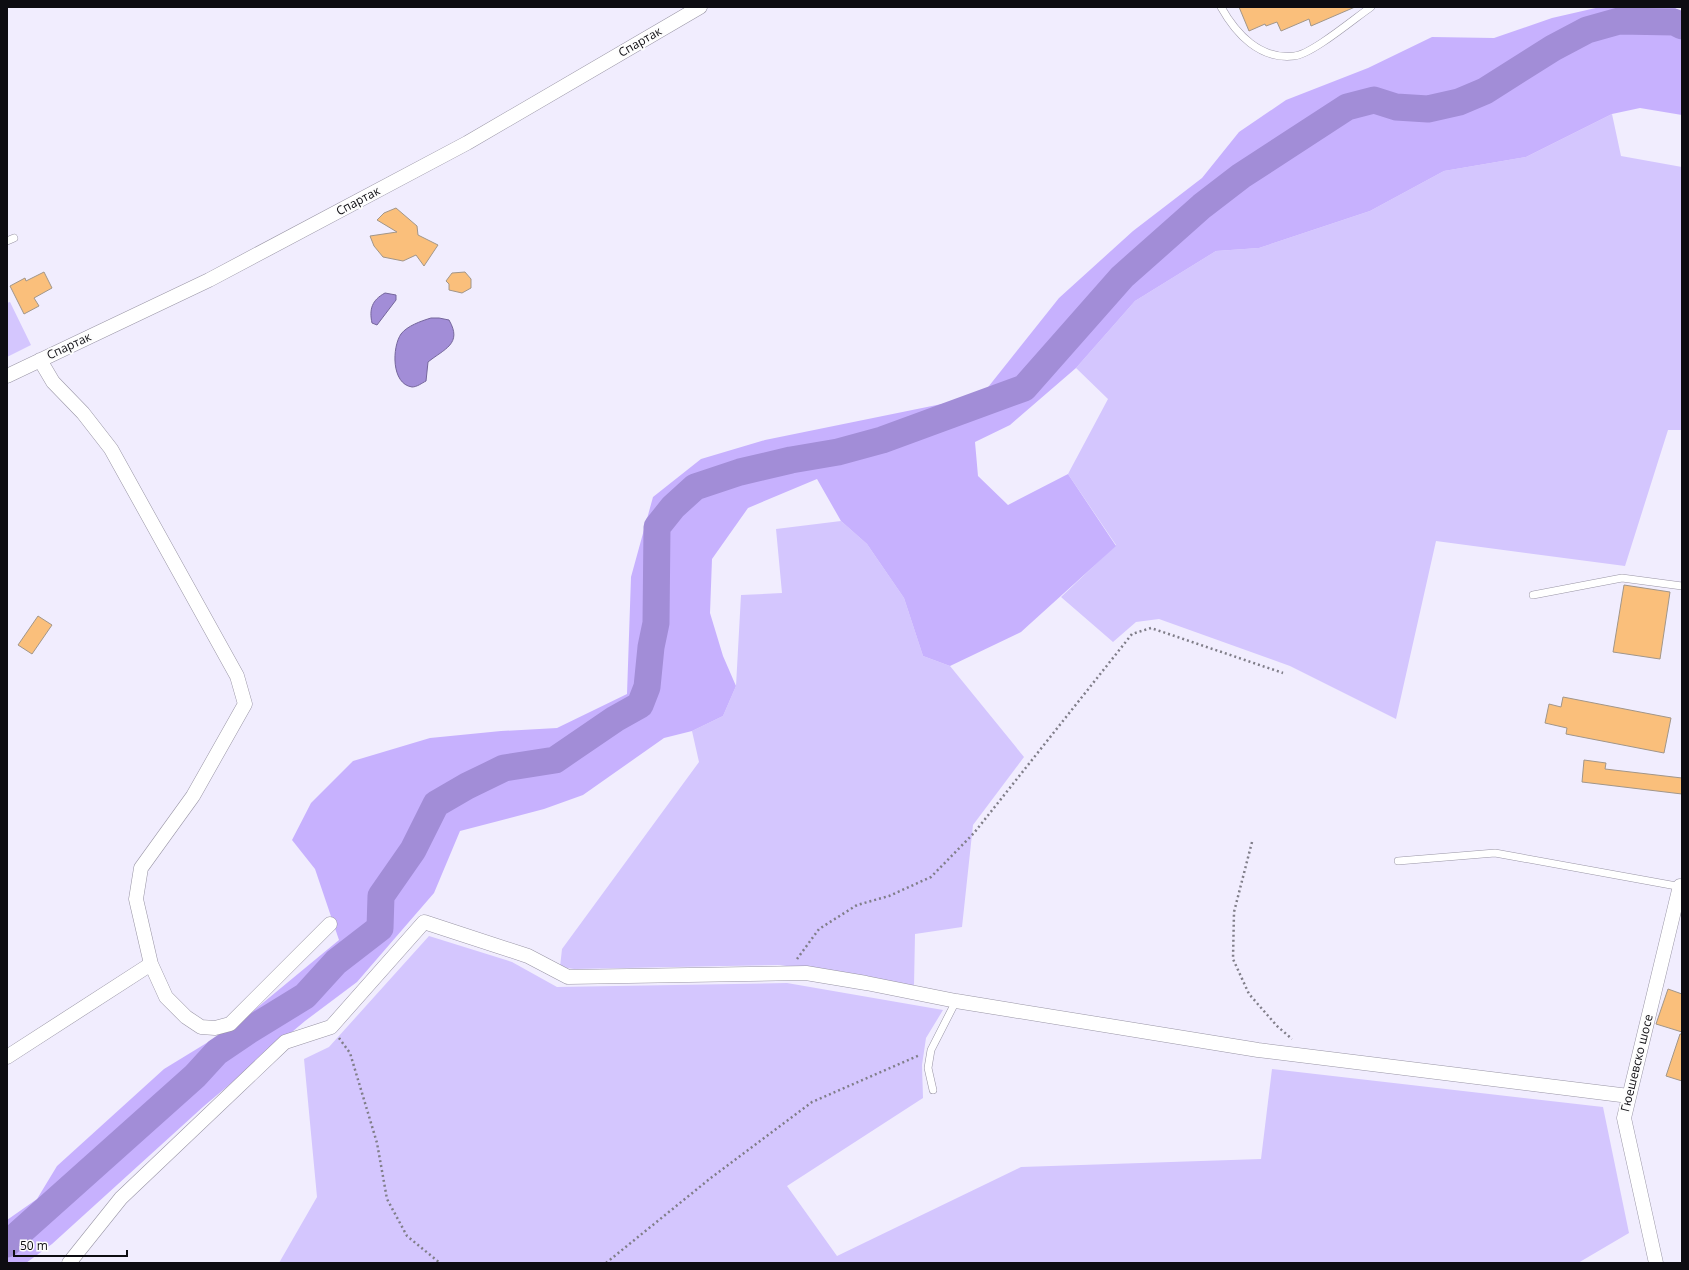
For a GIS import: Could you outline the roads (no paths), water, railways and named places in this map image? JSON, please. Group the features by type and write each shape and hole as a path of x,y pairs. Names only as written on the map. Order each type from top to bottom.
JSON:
{"street":[{"name":"Спартак","path":"7,376 209,280 439,158 700,7"},
{"path":"40,360 53,382 83,413 111,449 237,676 245,704 193,796 141,868 136,899 151,964 166,997 186,1017 201,1027 215,1028 230,1024 330,924"},
{"name":"Гюешевско шосе","path":"1656,1263 1624,1118 1681,887"},
{"path":"69,1263 120,1198 285,1042 331,1027 424,922 528,956 568,977 806,973 956,1001 1250,1049 1629,1096"},
{"path":"7,1057 151,964"}],"lane":[{"path":"1221,7 1232,26 1253,47 1273,54 1295,56 1313,48 1371,7"},
{"path":"1533,595 1622,578 1682,586"},
{"path":"1398,861 1495,853 1681,887"},
{"path":"933,1090 928,1068 931,1050 956,1001"}],"waterway":[{"path":"7,1244 195,1076 217,1052 305,996 336,962 380,928 381,896 413,850 436,804 467,786 504,768 555,760 615,719 640,705 647,687 651,647 656,623 657,527 673,507 695,487 740,472 791,460 838,452 882,440 1024,388 1122,277 1202,206 1241,176 1347,107 1374,100 1396,107 1428,109 1459,102 1485,91 1553,48 1587,30 1619,21 1674,22 1682,26"}]}
